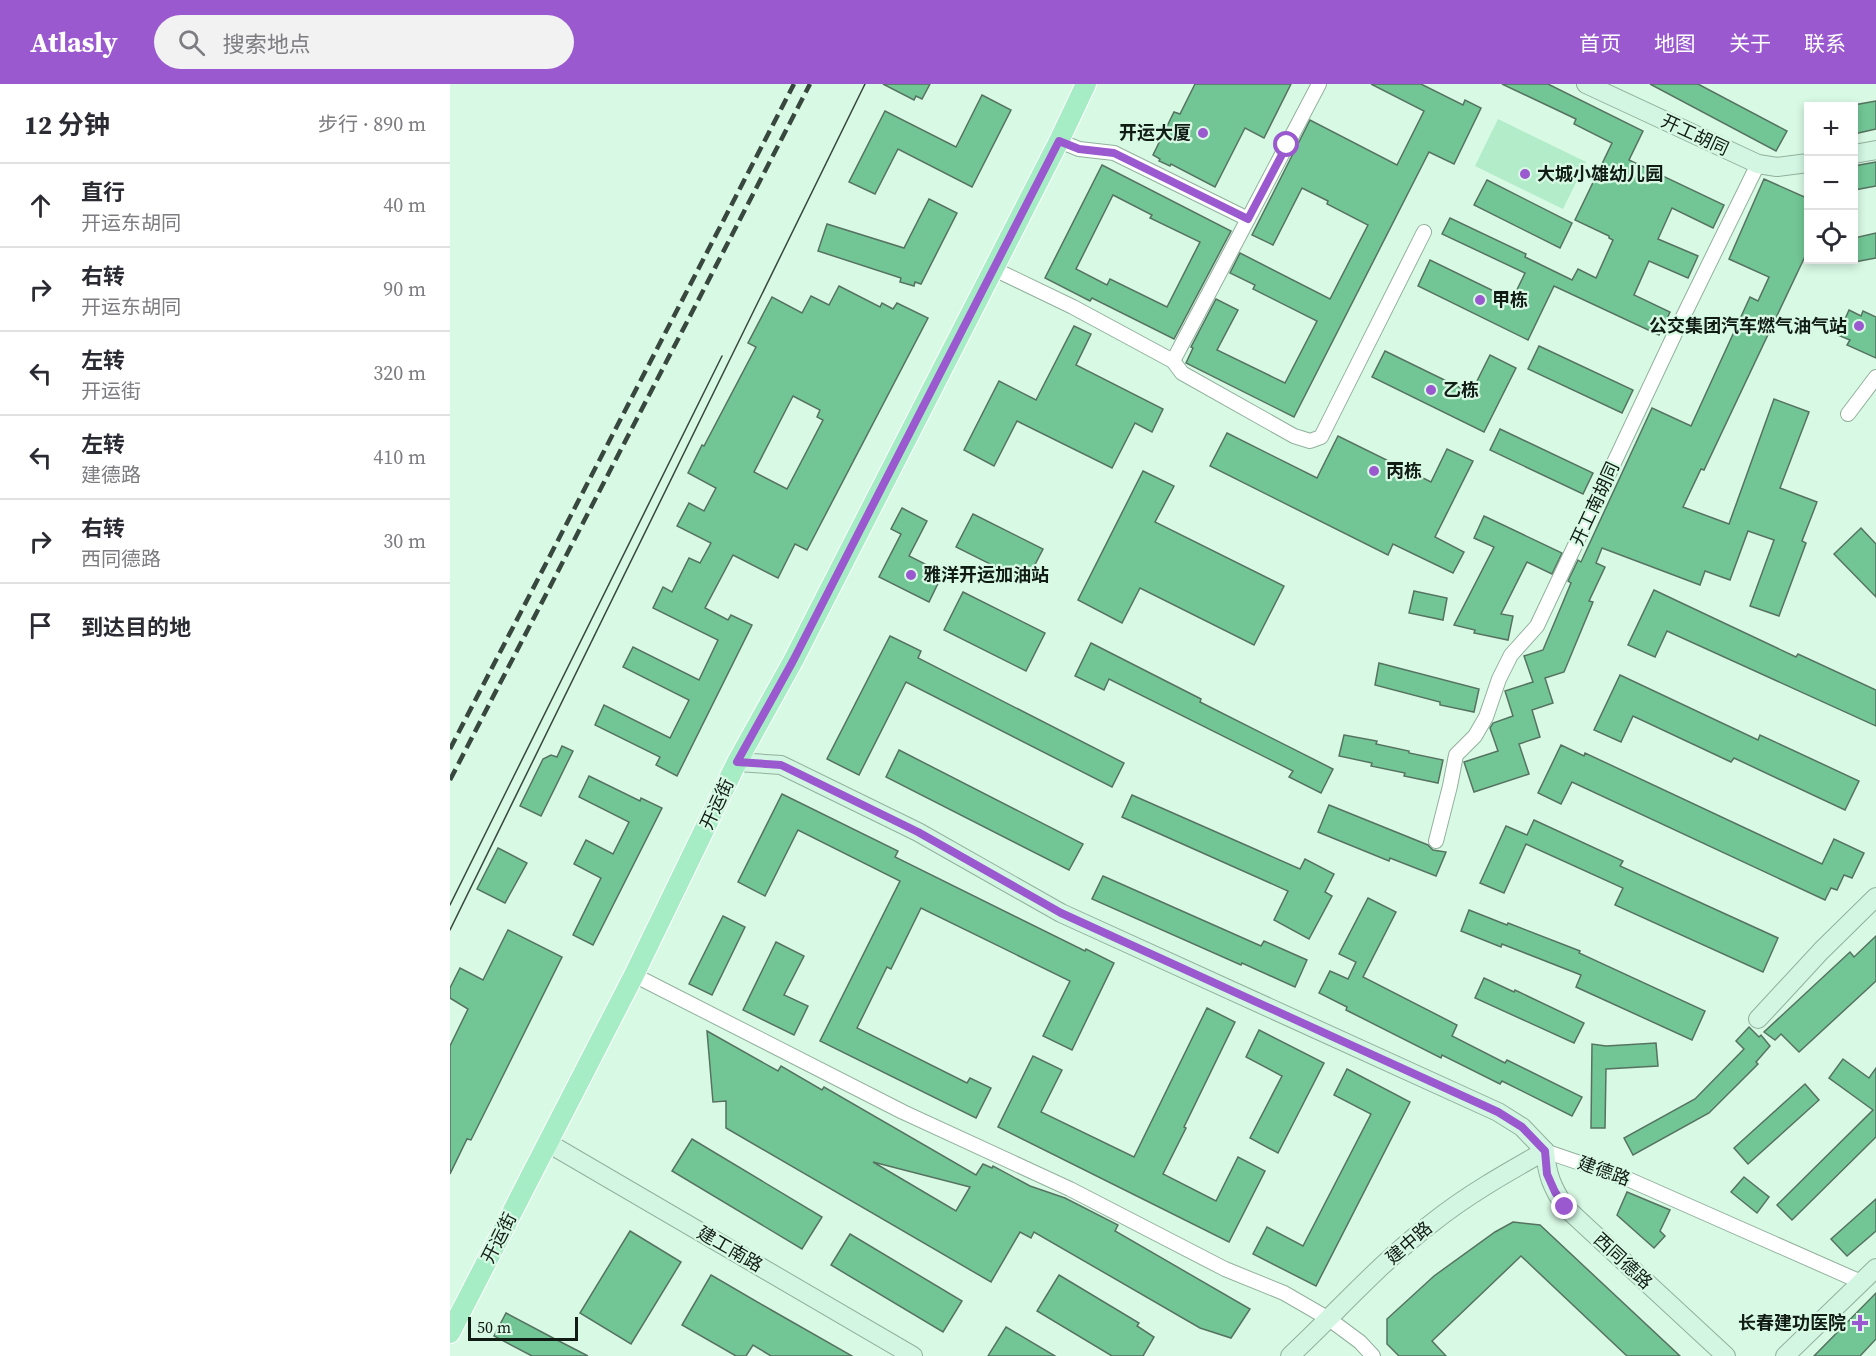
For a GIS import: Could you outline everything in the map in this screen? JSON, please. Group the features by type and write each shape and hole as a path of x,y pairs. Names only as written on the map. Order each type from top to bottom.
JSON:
{"main road":[{"name":"开运街","path":"450,1334 634,975 737,762 793,661 1086,84"}],"street":[{"path":"1173,361 1319,84"},
{"name":"开工胡同","path":"1586,84 1758,164 1777,167 1804,164"},
{"path":"1059,141 1079,149 1114,153 1248,219"},
{"path":"1858,153 1876,150"},
{"name":"开工南胡同","path":"1436,841 1456,755 1475,736 1486,717 1499,679 1511,656 1537,626 1678,327 1758,164"},
{"path":"994,269 1073,307 1173,361 1182,374 1294,436 1310,441 1321,437 1424,232"},
{"path":"1848,414 1876,377"},
{"name":"建德路","path":"737,762 781,765 918,832 1061,913 1498,1112 1522,1127 1545,1151 1630,1180 1861,1282"},
{"path":"1758,1019 1821,951 1876,897"},
{"path":"634,975 903,1112 1070,1189 1225,1269 1284,1293 1329,1319 1360,1342 1373,1356"},
{"name":"建工南路","path":"548,1143 913,1356"},
{"name":"建中路","path":"1290,1356 1388,1260 1432,1222 1483,1187 1545,1151"},
{"name":"西同德路","path":"1545,1151 1547,1174 1565,1207 1726,1356"},
{"path":"1785,1356 1876,1268"}],"green space":[{"path":"1498,119 1586,162 1563,209 1475,166"}],"building":[{"path":"883,84 930,84 922,99 916,96 914,100"},
{"name":"开运大厦","path":"1195,84 1291,84 1264,138 1245,128 1215,187 1171,164 1170,166 1159,161 1160,159 1153,155 1174,112 1180,114"},
{"path":"1371,84 1421,84 1463,105 1465,100 1481,108 1454,164 1429,152 1294,417 1186,363 1193,348 1191,347 1216,299 1238,310 1217,350 1285,383 1317,321 1253,289 1255,285 1230,273 1240,253 1330,299 1368,225 1302,188 1273,245 1252,235 1310,120 1397,165 1424,111"},
{"path":"1502,84 1548,84 1643,131 1629,160 1724,205 1713,228 1672,208 1658,239 1698,256 1688,278 1649,261 1634,295 1670,312 1659,335 1554,286 1528,340 1418,286 1430,260 1512,300 1525,273 1442,234 1450,218 1526,254 1525,257 1572,280 1578,269 1596,278 1613,240 1575,220 1612,143 1574,124 1576,119"},
{"path":"1650,84 1698,84 1787,131 1776,151"},
{"path":"982,95 1011,110 972,187 898,149 875,194 849,182 885,111 956,147"},
{"path":"1876,101 1876,129 1858,133 1858,104"},
{"path":"1876,162 1876,186 1858,189 1858,165"},
{"path":"1102,165 1231,231 1174,339 1092,298 1090,301 1045,278","holes":["1113,195 1152,215 1150,218 1200,242 1167,307 1110,279 1107,285 1076,269"]},
{"path":"1764,179 1804,197 1804,259 1704,470 1701,469 1683,507 1729,524 1774,399 1809,412 1780,488 1817,502 1802,541 1806,543 1779,616 1750,606 1774,540 1748,531 1730,580 1705,571 1700,585 1602,548 1596,563 1605,567 1589,601 1593,602 1564,672 1545,678 1553,703 1532,710 1540,737 1519,744 1529,774 1474,792 1464,762 1498,751 1490,728 1493,723 1513,716 1505,691 1533,682 1524,656 1543,650 1571,583 1568,581 1578,560 1581,562 1652,408 1691,426 1750,297 1758,301 1769,277 1729,259"},
{"path":"1487,180 1572,223 1560,248 1474,205"},
{"path":"929,199 957,213 921,284 915,282 914,286 900,282 901,278 818,251 827,224 904,248"},
{"path":"1876,233 1876,258 1858,261 1858,237"},
{"path":"839,286 880,307 882,303 893,309 897,303 928,318 807,550 795,544 778,578 733,555 705,608 728,620 731,615 752,625 677,776 656,765 660,757 595,725 604,705 670,738 689,700 623,667 633,647 699,680 718,640 653,608 663,587 672,592 689,558 700,563 711,543 677,526 689,503 704,511 716,488 688,473 756,347 748,343 772,297 802,313 811,296 829,305","holes":["793,396 820,410 817,417 823,420 787,489 754,472"]},
{"name":"公交集团汽车燃气油气站","path":"1849,310 1861,316 1863,311 1876,317 1876,358 1847,345 1850,340 1838,335"},
{"path":"1074,326 1091,334 1076,365 1163,409 1152,432 1135,423 1112,468 1017,421 994,466 964,450 999,381 1036,400"},
{"path":"1539,346 1633,390 1622,413 1528,369"},
{"name":"乙栋","path":"1385,351 1471,393 1490,355 1516,368 1484,432 1372,377"},
{"path":"1500,429 1593,473 1583,494 1490,450"},
{"path":"1227,433 1317,478 1338,436 1431,482 1447,449 1473,461 1435,537 1464,552 1453,573 1393,544 1388,555 1210,466"},
{"path":"1143,471 1174,486 1155,522 1284,586 1254,645 1140,588 1122,623 1078,600"},
{"name":"雅洋开运加油站","path":"902,508 927,521 909,556 943,573 929,602 879,577 901,534 891,529"},
{"path":"973,514 1043,549 1026,582 956,547"},
{"path":"1484,516 1562,553 1552,574 1527,562 1501,614 1513,616 1508,640 1474,633 1475,630 1454,625 1494,547 1474,538"},
{"path":"1861,528 1876,544 1876,597 1834,554"},
{"path":"1654,590 1796,657 1798,654 1876,690 1876,726 1667,631 1655,657 1628,645"},
{"path":"1414,591 1447,598 1443,620 1409,613"},
{"path":"963,592 1045,633 1026,671 944,630"},
{"path":"890,636 921,651 918,658 1124,763 1112,787 906,682 859,775 827,759"},
{"path":"1091,643 1201,699 1200,702 1333,769 1321,793 1289,777 1293,771 1109,679 1104,690 1075,676"},
{"path":"1379,663 1479,689 1474,712 1440,705 1440,702 1375,685"},
{"path":"1620,675 1758,740 1760,735 1859,781 1845,810 1734,758 1731,762 1633,716 1621,742 1594,730"},
{"path":"1344,735 1377,741 1376,744 1443,760 1438,783 1404,776 1405,773 1339,756"},
{"path":"1561,745 1584,756 1585,753 1822,864 1834,839 1864,853 1852,878 1844,875 1837,890 1831,888 1825,900 1572,782 1561,804 1538,793"},
{"path":"562,746 573,751 541,816 520,806 543,759 551,755 557,757"},
{"path":"899,750 1083,844 1069,870 886,777"},
{"path":"589,776 640,801 641,798 662,808 593,945 573,935 601,878 574,864 586,840 613,854 629,822 579,797"},
{"path":"782,794 898,851 895,857 1085,951 1086,949 1114,963 1072,1050 1043,1036 1070,981 921,908 891,969 887,967 857,1028 967,1083 970,1078 991,1088 976,1118 820,1041 900,881 798,830 765,896 738,882"},
{"path":"1132,795 1300,869 1305,859 1334,874 1325,892 1332,896 1309,939 1274,920 1288,891 1122,817"},
{"path":"1329,805 1428,845 1433,850 1446,852 1436,876 1390,858 1389,861 1318,832"},
{"path":"1534,820 1623,861 1620,866 1778,938 1763,972 1615,905 1623,888 1526,844 1504,893 1480,883 1506,826 1527,835"},
{"path":"498,848 527,863 505,903 477,889"},
{"path":"1103,876 1261,946 1264,941 1307,960 1295,987 1092,899"},
{"path":"1368,898 1396,912 1363,977 1457,1025 1452,1036 1505,1063 1507,1060 1582,1097 1572,1116 1502,1081 1500,1084 1442,1055 1441,1058 1346,1010 1347,1007 1319,993 1330,971 1348,979 1356,962 1339,954"},
{"path":"1469,910 1580,951 1579,953 1705,1011 1692,1040 1576,987 1581,975 1502,944 1501,947 1461,931"},
{"path":"723,916 745,927 712,995 689,984"},
{"path":"508,930 562,957 471,1140 467,1139 450,1174 450,1046 468,1009 450,998 450,988 460,968 483,980"},
{"path":"1876,936 1876,981 1799,1052 1781,1034 1775,1040 1764,1032 1850,952 1854,957"},
{"path":"776,942 804,956 784,995 808,1006 794,1035 743,1010"},
{"path":"1484,978 1584,1023 1574,1043 1475,998"},
{"path":"1207,1008 1235,1022 1163,1174 1216,1201 1238,1157 1265,1171 1229,1242 998,1127 1033,1056 1062,1070 1041,1112 1134,1157"},
{"path":"1749,1027 1759,1037 1761,1035 1770,1046 1756,1062 1758,1064 1709,1113 1633,1155 1624,1138 1695,1099 1744,1049 1736,1041"},
{"path":"1259,1030 1324,1063 1278,1153 1250,1138 1282,1076 1246,1057"},
{"path":"707,1031 778,1071 781,1066 822,1090 824,1087 976,1175 983,1164 992,1168 993,1166 1030,1186 1065,1198 1118,1225 1115,1231 1250,1309 1231,1338 1200,1328 1034,1232 1031,1238 1020,1232 991,1282 726,1128 726,1101 713,1102","holes":["873,1162 970,1187 956,1211"]},
{"path":"1656,1043 1658,1066 1606,1069 1605,1128 1591,1128 1592,1044 1606,1046"},
{"path":"1843,1059 1869,1078 1876,1068 1876,1137 1792,1220 1777,1205 1873,1110 1829,1078"},
{"path":"1347,1069 1410,1102 1316,1286 1253,1254 1267,1227 1303,1246 1371,1114 1334,1095"},
{"path":"1805,1084 1819,1100 1748,1164 1734,1148"},
{"path":"692,1139 822,1217 802,1249 672,1171"},
{"path":"1744,1177 1769,1197 1757,1213 1731,1192"},
{"path":"1627,1192 1670,1210 1660,1231 1665,1236 1654,1248 1617,1215"},
{"path":"1876,1199 1876,1231 1847,1256 1831,1239"},
{"path":"1513,1222 1540,1225 1680,1356 1627,1356 1521,1256 1432,1341 1446,1356 1399,1356 1387,1344 1387,1319 1434,1276 1495,1232"},
{"path":"630,1231 681,1262 631,1344 580,1313"},
{"path":"850,1234 962,1301 943,1332 831,1265"},
{"path":"711,1275 852,1356 771,1356 753,1345 746,1356 736,1356 682,1325"},
{"path":"1059,1275 1139,1323 1137,1326 1154,1337 1143,1356 1112,1356 1037,1311"},
{"name":"长春建功医院","path":"1876,1293 1876,1339 1860,1356 1814,1356"},
{"path":"506,1313 588,1356 532,1356 494,1336"},
{"path":"1006,1327 1055,1356 988,1356"}],"tram line":[{"path":"450,930 865,84"},
{"path":"450,905 722,356"}],"railway":[{"path":"450,749 794,84"},
{"path":"450,780 810,84"}],"place":[{"name":"开运大厦","path":"1203,133"},
{"name":"大城小雄幼儿园","path":"1525,174"},
{"name":"甲栋","path":"1480,300"},
{"name":"公交集团汽车燃气油气站","path":"1859,326"},
{"name":"乙栋","path":"1431,390"},
{"name":"丙栋","path":"1374,471"},
{"name":"雅洋开运加油站","path":"911,575"},
{"name":"长春建功医院","path":"1860,1323"}],"route":[{"path":"1287,145 1248,219 1114,153 1079,149 1059,141 793,661 737,762 781,765 918,832 1061,913 1498,1112 1522,1127 1545,1151 1547,1174 1565,1207"}]}
